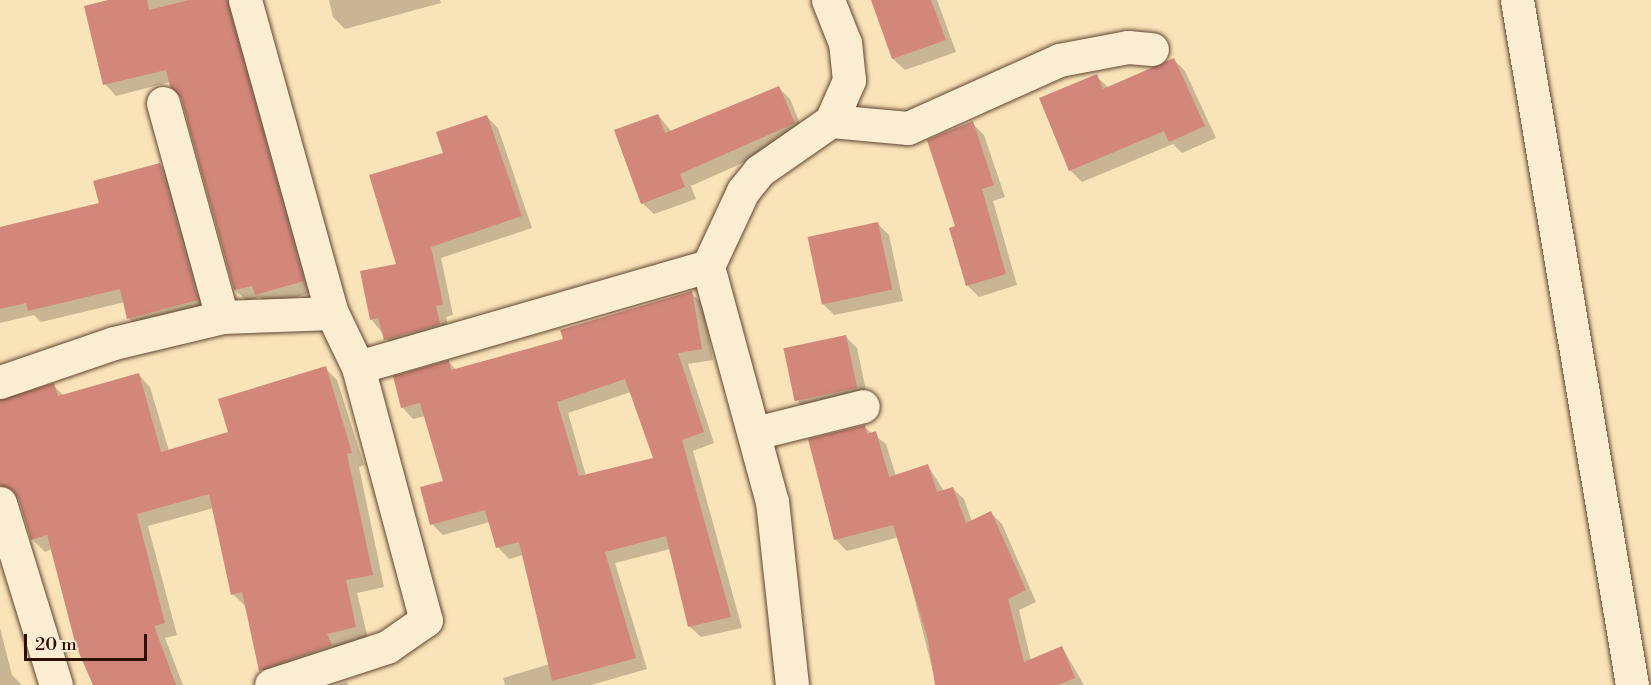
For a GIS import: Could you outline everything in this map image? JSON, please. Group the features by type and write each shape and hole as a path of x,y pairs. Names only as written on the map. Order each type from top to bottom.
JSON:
{"street":[{"path":"245,0 332,313 358,367 426,621 387,646 271,685"},
{"path":"792,685 772,502 708,266 743,191 759,171 831,121 849,80 845,43 828,0"},
{"path":"1517,0 1632,685"},
{"path":"831,121 908,128 1059,60 1128,47 1152,49"},
{"path":"163,103 222,317"},
{"path":"358,367 708,266"},
{"path":"0,382 114,343 222,317 332,313"},
{"path":"755,433 863,406"},
{"path":"0,503 56,685"}],"building":[{"path":"108,0 147,0 149,10 189,0 227,0 304,281 255,295 252,286 234,290 181,98 170,86 166,70 103,85 84,6"},
{"path":"871,0 931,0 946,40 892,59"},
{"path":"1174,58 1205,126 1169,142 1164,131 1069,171 1039,98 1097,74 1103,89"},
{"path":"779,86 795,123 680,174 685,187 641,204 614,130 658,114 665,133"},
{"path":"487,115 522,216 431,247 443,304 436,306 440,324 384,340 378,318 370,320 360,271 396,264 369,175 443,153 436,132"},
{"path":"973,121 994,185 982,189 1006,274 966,286 949,228 955,226 927,140"},
{"path":"160,163 198,300 127,319 120,289 28,311 26,303 0,309 0,227 99,203 93,181"},
{"path":"878,222 892,289 822,304 808,237"},
{"path":"692,291 702,349 678,353 704,432 682,440 731,617 688,627 666,536 605,552 636,658 552,681 519,542 496,548 485,510 430,525 420,487 443,481 420,403 401,408 393,376 449,360 451,370 563,339 560,330","holes":["625,379 653,458 579,476 557,402"]},
{"path":"846,335 857,388 795,401 783,348"},
{"path":"326,366 352,453 347,454 373,575 346,580 356,627 327,634 332,645 259,671 242,592 231,595 209,494 137,514 165,623 154,626 176,685 93,685 76,646 47,535 31,540 18,497 0,485 0,400 54,383 58,396 139,373 161,452 228,432 218,399"},
{"path":"865,425 867,434 876,431 889,477 928,464 937,492 953,487 966,523 991,511 1026,590 1008,599 1024,662 1062,646 1075,678 1058,685 935,685 928,640 893,525 834,540 808,439"}]}
